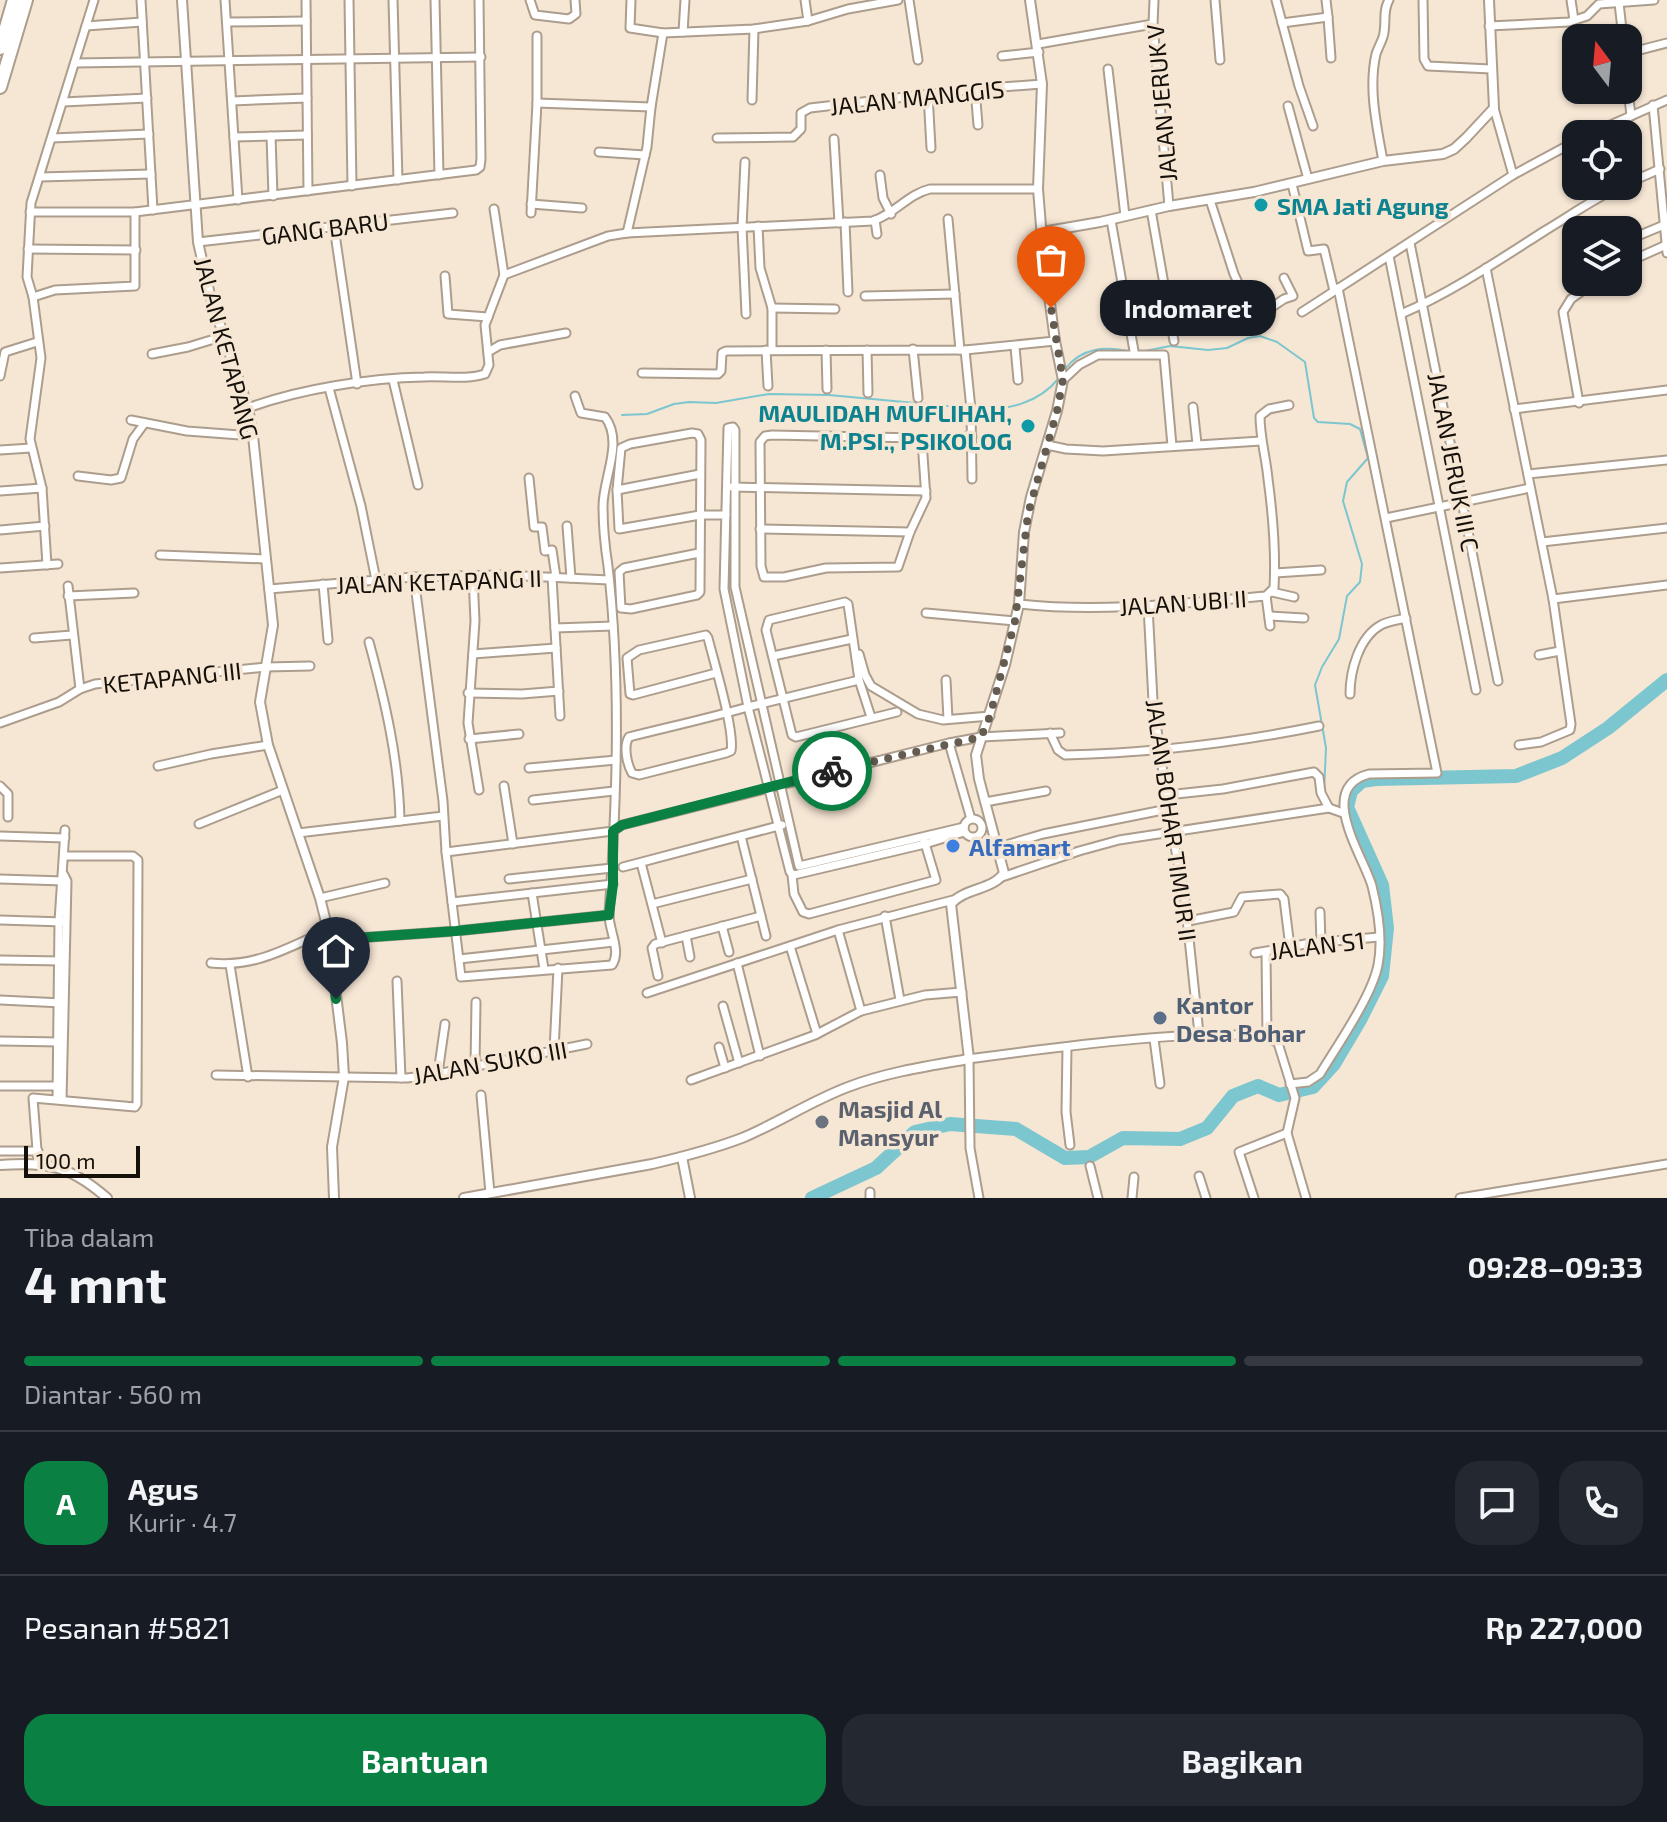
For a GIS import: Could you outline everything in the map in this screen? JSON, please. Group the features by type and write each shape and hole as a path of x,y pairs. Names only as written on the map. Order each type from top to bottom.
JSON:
{"highway":[{"path":"0,48 14,0"},
{"path":"0,87 26,0"}],"street":[{"path":"47,565 42,488 31,448 41,358 33,297 27,277 30,212 94,0"},
{"path":"141,0 153,210"},
{"name":"JALAN KETAPANG","path":"182,0 198,242 210,295 248,408 253,436 273,625 260,702 268,745 320,898 328,935 344,1077 332,1147 334,1198"},
{"path":"225,0 238,200"},
{"path":"306,0 308,191"},
{"path":"349,0 352,186"},
{"path":"393,0 398,180"},
{"path":"435,0 439,175"},
{"path":"30,212 135,212 476,170 480,167 479,0"},
{"path":"530,0 535,15 569,19 576,14 575,0"},
{"path":"631,0 630,28 663,33 754,29 808,21 848,9 898,0"},
{"path":"683,32 685,0"},
{"path":"805,0 808,21"},
{"path":"909,0 918,60"},
{"path":"1002,877 1004,868 999,847 986,823 976,755 990,716 1019,604 1024,532 1062,377 1038,189 1042,84 1030,0"},
{"name":"JALAN JERUK V","path":"1154,0 1153,24 1169,206"},
{"path":"1215,0 1220,60"},
{"path":"1276,0 1313,126"},
{"path":"1326,0 1331,58"},
{"path":"1383,161 1374,77 1389,0"},
{"path":"1423,0 1424,59 1428,66 1491,69"},
{"path":"1489,0 1494,108 1513,175"},
{"path":"1571,0 1574,20"},
{"path":"1489,26 1574,20 1587,16 1596,5 1654,0"},
{"path":"1619,3 1621,24"},
{"path":"1282,23 1328,17"},
{"path":"227,22 306,21"},
{"path":"86,26 142,22"},
{"path":"1002,56 1153,24"},
{"path":"752,100 754,29"},
{"path":"627,233 645,155 663,33"},
{"path":"531,213 537,36"},
{"path":"1642,49 1667,43"},
{"path":"75,63 481,57"},
{"path":"1108,69 1125,216"},
{"name":"JALAN MANGGIS","path":"717,138 793,137 801,129 801,113 810,108 1042,84"},
{"path":"975,89 978,125"},
{"path":"928,94 931,148"},
{"path":"63,102 147,98"},
{"path":"232,101 307,98"},
{"path":"1622,120 1667,100"},
{"path":"537,103 651,107"},
{"path":"1630,104 1631,116"},
{"path":"1653,105 1667,253"},
{"path":"1288,106 1308,179"},
{"path":"1042,232 1292,184 1383,161 1449,152 1494,108"},
{"path":"52,138 149,134"},
{"path":"234,137 307,135"},
{"path":"271,136 273,196"},
{"path":"834,139 848,292"},
{"path":"1302,312 1513,175 1562,149"},
{"path":"599,152 645,155"},
{"path":"745,162 742,227 746,314"},
{"path":"1642,177 1660,169"},
{"path":"40,177 151,174"},
{"path":"880,175 883,198 891,214"},
{"path":"1290,1086 1311,1081 1320,1074 1374,976 1379,958 1373,890 1343,809 1350,788 1363,775 1437,773 1336,290 1324,249 1308,251 1292,184"},
{"path":"504,275 596,240 627,233 875,220 891,214 914,194 930,189 1038,189"},
{"path":"1210,200 1234,274 1253,315"},
{"path":"1401,314 1486,268 1595,200"},
{"path":"531,204 582,208"},
{"path":"248,408 291,393 393,380 485,374 488,352 485,325 504,275 494,209"},
{"path":"1151,210 1174,341"},
{"path":"33,297 55,290 135,286 135,212"},
{"name":"GANG BARU","path":"198,242 453,213"},
{"path":"948,219 972,437 972,479"},
{"path":"875,220 877,234"},
{"path":"1111,220 1134,351"},
{"path":"1642,234 1664,225"},
{"path":"758,226 760,268 772,308 768,386"},
{"path":"334,227 357,384"},
{"name":"JALAN JERUK III C","path":"1410,243 1498,681"},
{"path":"1642,256 1666,245"},
{"path":"28,249 136,250"},
{"path":"1389,256 1476,690"},
{"path":"1486,268 1553,599 1571,728 1558,736 1519,745"},
{"path":"445,276 448,314 488,317"},
{"path":"1224,322 1266,311 1293,296 1284,278"},
{"path":"865,296 955,294"},
{"path":"1575,296 1563,312 1579,403"},
{"path":"772,308 835,309"},
{"path":"488,352 500,345 566,333"},
{"path":"152,354 224,336"},
{"path":"642,373 718,374 723,352 963,350 1055,341"},
{"path":"0,376 5,352 37,342"},
{"path":"1015,347 1018,380"},
{"path":"913,349 918,398"},
{"path":"826,350 827,389"},
{"path":"867,350 868,393"},
{"path":"1062,377 1098,355 1164,355 1172,446"},
{"path":"393,380 418,485"},
{"path":"329,388 361,506 376,580"},
{"path":"1514,409 1667,390"},
{"path":"414,577 443,801 461,977 612,965 615,961 614,942 609,915 613,884 618,715 603,506 610,469 610,425 601,415 581,413 575,396"},
{"path":"1047,445 1103,451 1261,441 1260,416 1269,409 1289,405"},
{"path":"1193,407 1197,444"},
{"path":"131,420 187,431 253,436"},
{"path":"78,476 111,480 121,478 132,441 144,424"},
{"path":"924,841 936,880 809,914 803,912 798,904 748,707 724,589 727,429 733,427 735,430 735,587 800,867 924,841 964,829 971,819"},
{"path":"699,553 624,568 618,578 621,608 631,609 699,594 699,553 700,515 700,474 701,440 698,434 692,433 630,444 620,450 617,490 619,529 700,515 734,515"},
{"path":"765,436 918,438 923,448 924,505 910,532 898,567 826,568 768,578 762,574 760,488 760,442 765,436"},
{"path":"933,437 972,437"},
{"name":"JALAN UBI II","path":"1019,604 1093,608 1148,606 1269,594 1275,573 1274,521 1261,441"},
{"path":"0,450 31,448"},
{"path":"1528,474 1667,460"},
{"path":"617,490 700,474"},
{"path":"529,478 534,527 542,527 545,551 552,550 560,716"},
{"path":"725,487 926,491"},
{"path":"0,491 42,488"},
{"path":"1386,518 1530,488"},
{"path":"0,530 45,526"},
{"path":"567,526 571,578"},
{"path":"1542,542 1667,528"},
{"path":"760,529 910,532"},
{"path":"160,555 266,559"},
{"path":"0,568 58,564"},
{"path":"1275,573 1321,570"},
{"path":"473,576 469,739 479,790"},
{"name":"JALAN KETAPANG II","path":"269,589 414,577 609,580"},
{"path":"323,584 328,640"},
{"path":"1553,599 1667,585"},
{"path":"68,586 80,689"},
{"path":"724,589 735,587"},
{"path":"68,596 134,593"},
{"path":"1270,626 1269,594 1294,597"},
{"path":"871,717 859,680 852,639 851,607 845,602 769,620 766,630 790,732 796,737 897,712"},
{"name":"JALAN BOHAR TIMUR II","path":"1148,606 1153,701 1188,921 1199,1034"},
{"path":"926,613 1015,621"},
{"path":"1269,616 1304,618"},
{"path":"1350,694 1354,663 1372,631 1383,623 1406,618"},
{"path":"555,628 613,626"},
{"path":"716,673 633,695 630,694 626,663 630,654 704,634 708,638 716,673 726,713 733,741 731,751 639,775 632,773 628,766 627,738 726,713 748,707 859,680"},
{"path":"34,638 72,635"},
{"path":"773,656 852,639"},
{"path":"369,642 393,741 400,821"},
{"path":"736,648 748,645"},
{"path":"473,654 556,648"},
{"path":"858,650 871,686 918,714 948,719 990,716"},
{"path":"1539,655 1560,651"},
{"name":"KETAPANG III","path":"0,723 59,702 95,684 266,667 310,666"},
{"path":"946,680 948,719"},
{"path":"468,693 559,691"},
{"path":"1050,733 1058,750 1065,755 1162,750 1249,740 1319,726"},
{"path":"446,852 613,831 622,825 949,743 981,737 1060,733"},
{"path":"469,739 519,734"},
{"path":"949,743 971,819"},
{"path":"158,766 268,745"},
{"path":"529,768 616,760"},
{"path":"1167,795 1223,789 1314,772 1319,777 1321,793 1329,808"},
{"path":"0,786 8,794 8,817"},
{"path":"504,786 513,844"},
{"path":"199,824 283,790"},
{"path":"533,800 614,791"},
{"path":"985,802 1046,791"},
{"path":"647,993 838,930 953,900 1002,877 1119,840 1329,808 1343,809"},
{"path":"999,847 1043,834 1168,809"},
{"path":"298,833 443,816"},
{"path":"971,819 986,823"},
{"path":"964,829 969,836 975,837 986,823"},
{"path":"623,867 788,824"},
{"path":"0,836 65,834 59,1100"},
{"path":"741,836 766,936"},
{"path":"38,1163 33,1098 135,1107 137,1104 138,860 133,856 65,856"},
{"path":"792,875 859,856"},
{"path":"641,863 662,943"},
{"path":"509,879 612,868"},
{"path":"0,879 64,879"},
{"path":"652,904 752,879"},
{"path":"320,898 385,883"},
{"path":"452,902 613,884"},
{"path":"532,893 544,969"},
{"path":"1188,921 1230,913 1242,897 1280,894 1284,899 1290,947"},
{"path":"953,900 950,909 969,1059 971,1161 979,1198"},
{"path":"1320,912 1321,943"},
{"path":"211,963 230,965 266,958 328,935 456,931 609,915"},
{"path":"658,976 652,948 761,916"},
{"path":"885,916 900,1000"},
{"path":"0,920 62,922"},
{"path":"722,926 729,952"},
{"path":"838,930 861,1011"},
{"path":"686,936 690,957"},
{"name":"JALAN S1","path":"1255,953 1379,937"},
{"path":"459,959 614,942"},
{"path":"790,946 817,1034"},
{"path":"1266,952 1267,1038"},
{"path":"0,960 62,961"},
{"path":"737,963 760,1056"},
{"path":"230,965 248,1077"},
{"path":"554,1051 558,968"},
{"path":"397,981 401,1078"},
{"path":"691,1080 817,1034 830,1024 861,1011 900,1000 962,992"},
{"path":"0,1000 61,1003"},
{"path":"475,1066 476,1002"},
{"path":"723,1006 739,1063"},
{"path":"438,1073 445,1024"},
{"path":"464,1198 682,1157 743,1137 866,1081 912,1069 1067,1047 1199,1034 1267,1038 1279,1044 1295,1098 1287,1133 1306,1198"},
{"path":"1154,1039 1160,1084"},
{"path":"0,1041 60,1042"},
{"name":"JALAN SUKO III","path":"216,1075 401,1078 587,1044"},
{"path":"719,1047 725,1068"},
{"path":"1067,1047 1066,1112 1070,1145"},
{"path":"0,1086 59,1086"},
{"path":"481,1095 490,1193"},
{"path":"1254,1198 1239,1150 1287,1133"},
{"path":"0,1151 38,1151"},
{"path":"682,1157 690,1198"},
{"path":"0,1165 38,1163 73,1173 107,1198"},
{"path":"1460,1198 1667,1164"},
{"path":"1090,1166 1098,1198"},
{"path":"1199,1176 1206,1198"},
{"path":"1132,1198 1134,1177"}],"waterway":[{"path":"1145,351 1170,346 1208,350 1227,348 1260,336 1277,342 1305,362 1314,418 1318,422 1350,424 1360,429 1368,458 1347,482 1343,501 1362,564 1360,582 1347,596 1339,639 1315,685 1326,748 1324,792"},
{"path":"1065,369 1087,352 1113,349 1131,352"},
{"path":"975,409 1022,404 1042,394 1059,378"},
{"path":"622,415 647,414 674,404 716,403 769,394 829,395 969,408"},
{"path":"812,1198 876,1168 915,1132 950,1124 1016,1129 1065,1158 1089,1157 1123,1138 1180,1139 1207,1128 1233,1096 1258,1086 1279,1095 1313,1087 1334,1064 1382,976 1387,928 1382,885 1347,807 1351,791 1362,781 1376,779 1516,776 1562,758 1608,728 1667,680"}],"way so far":[{"path":"832,771 981,737 1005,665 1019,604 1024,532 1031,497 1063,380 1051,308"}],"place":[{"name":"SMA Jati Agung","path":"1261,205"},
{"name":"Indomaret","path":"1051,308"},
{"name":"MAULIDAH MUFLIHAH, M.PSI., PSIKOLOG","path":"1028,426"},
{"name":"Alfamart","path":"953,846"},
{"name":"Kantor Desa Bohar","path":"1160,1018"},
{"name":"Masjid Al Mansyur","path":"822,1122"}],"route":[{"path":"336,999 329,940 609,915 613,884 613,831 622,825 832,771"}]}
